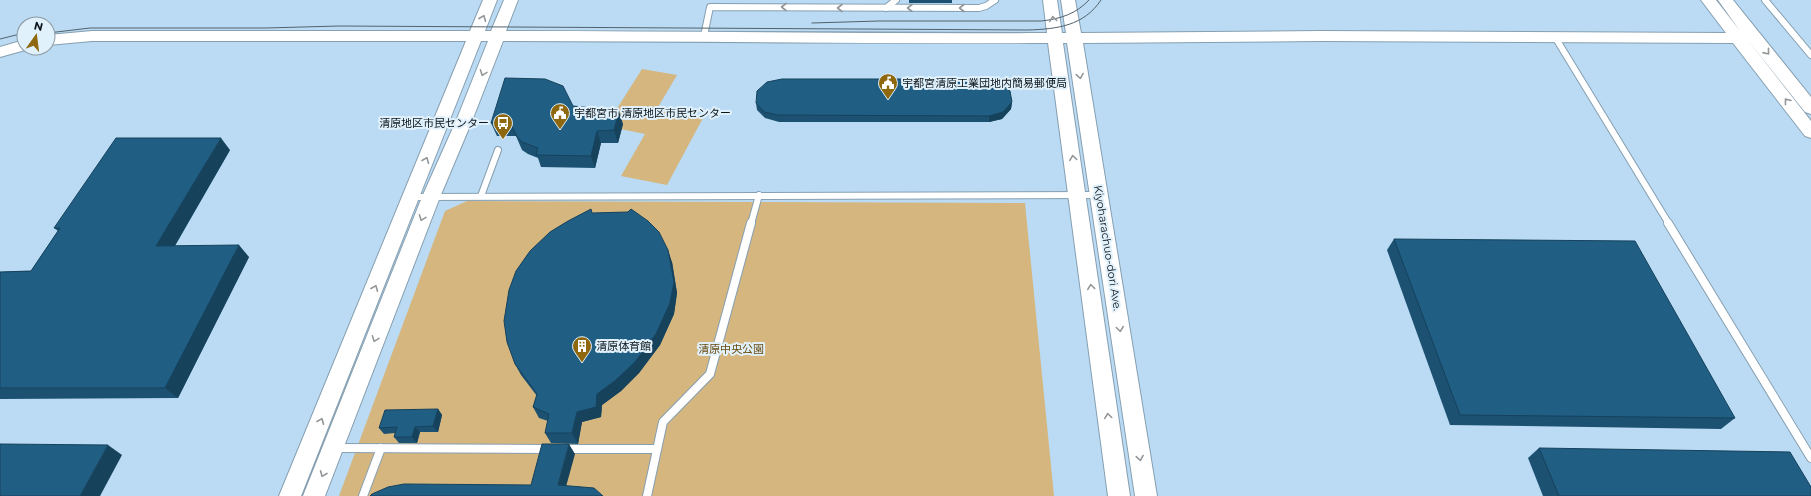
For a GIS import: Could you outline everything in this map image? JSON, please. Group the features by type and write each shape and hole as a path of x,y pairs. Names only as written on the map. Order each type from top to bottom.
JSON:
{"street":[{"path":"314,496 333,448 476,36 490,0"},
{"path":"290,496 421,197 464,121 511,0"},
{"name":"Kiyoharachuo-dori Ave.","path":"1050,0 1119,496"},
{"name":"Kiyoharachuo-dori Ave.","path":"1068,0 1100,195 1146,496"},
{"path":"1708,0 1811,108"},
{"path":"1725,0 1739,32 1811,132"},
{"path":"1206,37 1318,27 1739,32"},
{"path":"56,39 92,36 704,36 873,39 1556,37 1739,32"},
{"path":"0,52 16,47"}],"lane":[{"path":"886,8 896,0"},
{"path":"704,36 710,7 979,8 986,6 995,0"},
{"path":"1765,0 1811,55"},
{"path":"1556,37 1811,458"},
{"path":"481,196 498,150"},
{"path":"647,496 663,422 710,374 759,195"},
{"path":"421,197 1100,195"},
{"path":"333,448 656,449"},
{"path":"363,496 381,448"}],"shaded area":[{"path":"0,0 1811,0 1811,496 0,496"}],"green space":[{"path":"642,69 677,75 657,109 703,118 667,185 621,176 645,134 606,126"},
{"name":"清原中央公園","path":"467,201 1025,203 1054,496 339,496 445,211"}],"building":[{"name":"宇都宮市 清原地区市民センター","path":"505,78 545,79 563,86 573,106 619,111 614,130 597,131 591,156 536,155 538,148 522,142 517,137 511,124 491,123"},
{"path":"782,79 986,79 1000,82 1010,91 1012,102 1003,112 989,116 778,115 764,112 756,103 757,91 767,82"},
{"path":"116,138 221,138 156,246 239,245 165,388 0,388 0,272 31,271 60,228 54,228"},
{"name":"清原体育館","path":"591,209 592,213 628,212 631,209 648,221 659,232 668,250 674,282 670,303 656,334 635,362 616,380 597,394 596,407 577,412 572,433 545,433 549,414 533,407 537,394 515,364 507,342 504,321 509,290 516,271 530,251 550,232"},
{"path":"1394,239 1635,241 1735,418 1460,415"},
{"path":"438,409 433,426 415,427 412,437 394,437 397,427 379,428 385,410"},
{"path":"0,444 108,445 80,496 0,496"},
{"path":"542,444 569,444 558,485 594,488 603,496 370,496 388,487 404,484 531,485"},
{"path":"1539,448 1790,452 1811,487 1811,496 1559,496"}],"tram line":[{"path":"812,23 879,21 1041,21 1067,15 1079,9 1089,0"},
{"path":"56,32 90,28 266,28 339,26 1028,30 1049,29 1078,21 1094,9 1101,0"},
{"path":"0,39 16,35"}],"place":[{"name":"宇都宮清原工業団地内簡易郵便局","path":"888,100"},
{"name":"宇都宮市 清原地区市民センター","path":"560,130"},
{"name":"清原地区市民センター","path":"503,140"},
{"name":"清原体育館","path":"582,363"}]}
